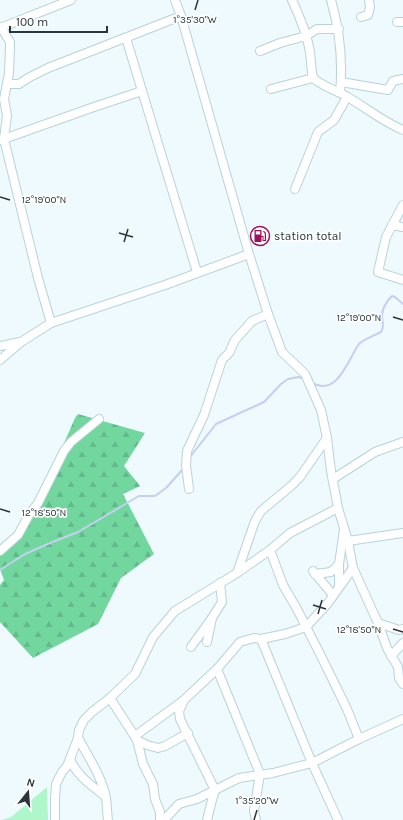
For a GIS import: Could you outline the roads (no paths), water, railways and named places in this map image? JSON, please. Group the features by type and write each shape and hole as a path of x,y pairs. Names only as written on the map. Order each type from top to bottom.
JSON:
{"street":[{"path":"51,323 2,140 7,115 3,108 10,63 10,42 0,28 56,2 71,0"},
{"path":"175,0 181,16 249,254 268,314 282,352 305,374 321,410 338,508 348,541 353,568 378,623 389,652 400,664 399,678 403,684"},
{"path":"292,0 301,19 306,36 310,52 313,78 344,95 382,120 403,130"},
{"path":"295,189 318,132 334,120 344,95 341,82 339,29 331,0"},
{"path":"362,17 368,15 370,7 369,0"},
{"path":"7,84 19,84 48,68 181,16"},
{"path":"260,51 280,43 306,36 317,29 339,29"},
{"path":"126,38 197,272"},
{"path":"271,90 313,78"},
{"path":"341,82 388,90 394,80 403,79"},
{"path":"2,140 142,91"},
{"path":"403,205 392,225 383,248 378,272 403,280"},
{"path":"392,225 403,227"},
{"path":"0,360 21,342 51,323 165,285 249,254"},
{"path":"189,489 186,465 188,451 204,415 222,360 229,353 235,340 252,321 268,314"},
{"path":"0,346 21,342"},
{"path":"0,551 18,535 29,515 38,503 64,451 71,442 99,418"},
{"path":"237,573 255,521 261,511 300,477 327,438"},
{"path":"333,480 376,452 403,442"},
{"path":"55,820 56,784 67,766 78,738 79,730 84,720 135,674 154,637 175,611 237,573 270,550 290,533 338,508"},
{"path":"340,586 339,564 344,528"},
{"path":"348,541 403,533"},
{"path":"270,550 283,585 306,627 347,710 359,739"},
{"path":"333,595 314,573 331,572 339,564"},
{"path":"136,738 184,700 217,669 240,642 254,638 261,639 285,634 306,627 323,609 353,568"},
{"path":"191,647 222,602 220,583"},
{"path":"207,642 212,618"},
{"path":"378,623 399,630 403,629"},
{"path":"261,639 312,762 338,820"},
{"path":"389,652 402,645"},
{"path":"217,669 260,774 254,811 256,820"},
{"path":"110,698 136,738 143,764 153,784 154,799 160,812 160,820"},
{"path":"184,700 179,711 180,719 215,790 207,820"},
{"path":"164,820 179,804 215,790 235,779 280,772 312,762 403,719"},
{"path":"136,738 147,745 158,748 165,746 188,733"},
{"path":"78,738 94,768 105,796 108,820"},
{"path":"70,758 73,766 79,774 105,796"}],"waterway":[{"path":"312,383 321,386 329,385 335,381 346,367 359,344 381,332 383,326 383,311 390,298 392,296 395,297 403,304"},
{"path":"190,457 216,424 264,402 281,384 288,379 298,377 305,379"},
{"path":"0,570 25,554 78,532 139,496 155,496 166,488 183,469"}],"place":[{"name":"station total","path":"260,236"}]}
